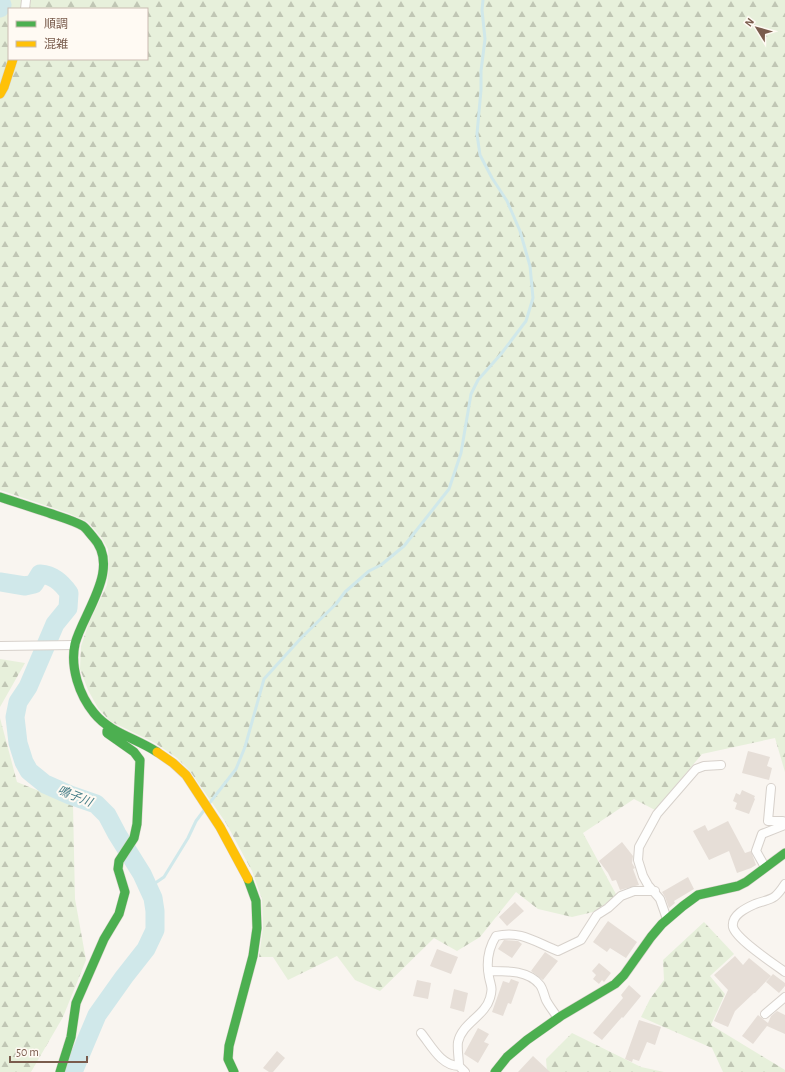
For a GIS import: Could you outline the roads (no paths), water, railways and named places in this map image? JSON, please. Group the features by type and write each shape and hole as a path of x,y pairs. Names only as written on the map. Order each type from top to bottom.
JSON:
{"street":[{"path":"0,94 4,87 12,60"},
{"path":"0,497 66,519 84,527 96,540 102,551 103,566 101,583 75,645 74,669 82,693 93,712 106,726 152,748 173,763 186,775 220,827 249,881 256,901 257,928 252,956 229,1046 228,1059 234,1072"},
{"path":"0,646 75,645"},
{"path":"60,1072 70,1037 76,1003 104,939 119,914 126,892 118,870 119,861 134,838 137,824 140,760 134,752 107,733 106,726"},
{"path":"667,919 660,899 648,884 638,860 639,847 643,837 657,814 696,769 704,766 721,765"},
{"path":"770,788 768,822 783,821 785,824"},
{"path":"765,867 756,851 762,834 785,824"},
{"path":"495,1072 507,1057 527,1040 558,1018 615,984 651,937 667,919 698,895 738,886 746,882 785,853"},
{"path":"785,884 780,892 771,900 756,904 740,911 734,920 733,928 739,937 785,972"},
{"path":"422,1033 441,1059 462,1069 458,1042 462,1030 484,1009 490,1000 492,986 488,971 488,956 490,945 496,936 508,933 522,936 541,942 558,951 581,940 597,916 621,896 634,891 655,891"},
{"path":"488,971 522,973 533,980 540,985 547,1001 558,1018"},
{"path":"765,1014 785,997"}],"waterway":[{"name":"鳴子川","path":"0,0 2,5 0,8"},
{"path":"208,805 236,769 245,747 264,679 302,637 336,604 345,592 369,571 381,565 404,546 449,489 461,453 471,394 478,380 501,354 526,321 533,298 530,266 520,231 507,201 492,178 480,155 477,134 481,90 481,71 485,39 482,10 483,0"},
{"name":"鳴子川","path":"0,582 25,586 34,584 40,574 49,576 56,580 69,593 68,608 55,624 28,687 18,702 15,717 18,743 24,762 29,771 45,784 96,804 107,815 142,874 153,898 155,911 155,930 146,949 97,1015 73,1072"},
{"path":"148,888 164,877 188,838 196,821 205,809"}]}
